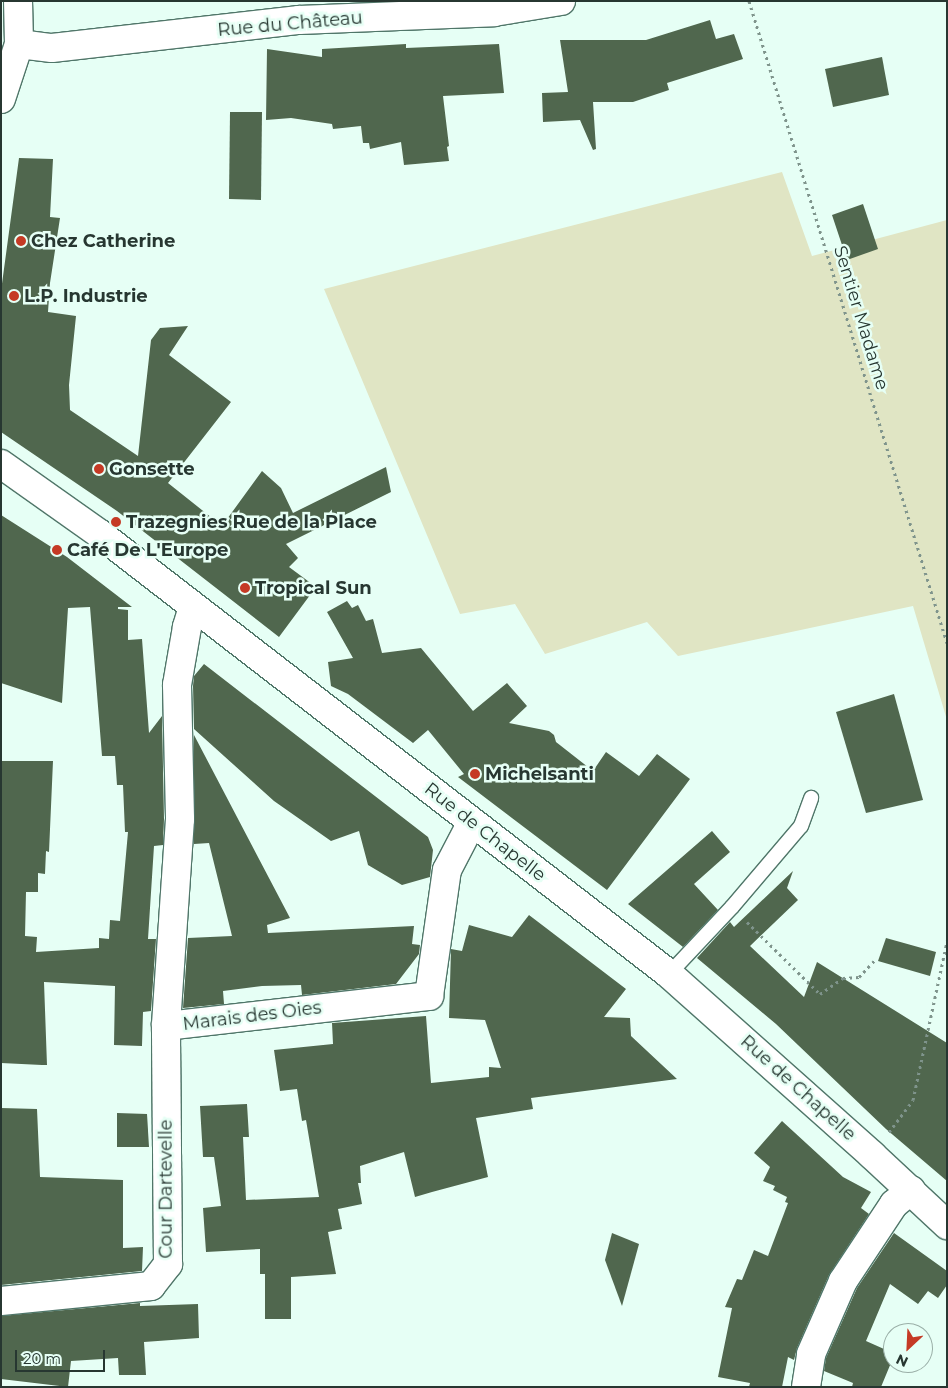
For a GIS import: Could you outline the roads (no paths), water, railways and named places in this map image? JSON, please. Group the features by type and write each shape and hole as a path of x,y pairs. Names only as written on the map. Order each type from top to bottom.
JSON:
{"street":[{"path":"1,98 19,44 18,1"},
{"name":"Rue du Château","path":"19,44 52,48 299,20 494,12 561,1"},
{"name":"Rue de Chapelle","path":"1,464 100,534 669,974 911,1190 947,1225"},
{"name":"Marais des Oies","path":"193,607 187,627 177,685 180,820 166,1026 429,996 447,870 472,822"},
{"name":"Cour Dartevelle","path":"1,1301 151,1286 168,1264 166,1026"},
{"path":"806,1387 811,1354 843,1281 894,1204 911,1190"}],"lane":[{"path":"669,974 732,907 801,826 811,798"}],"place":[{"name":"Chez Catherine","path":"21,241"},
{"name":"L.P. Industrie","path":"14,296"},
{"name":"Gonsette","path":"99,469"},
{"name":"Trazegnies Rue de la Place","path":"116,522"},
{"name":"Café De L'Europe","path":"57,550"},
{"name":"Tropical Sun","path":"245,588"},
{"name":"Michelsanti","path":"475,774"}]}
